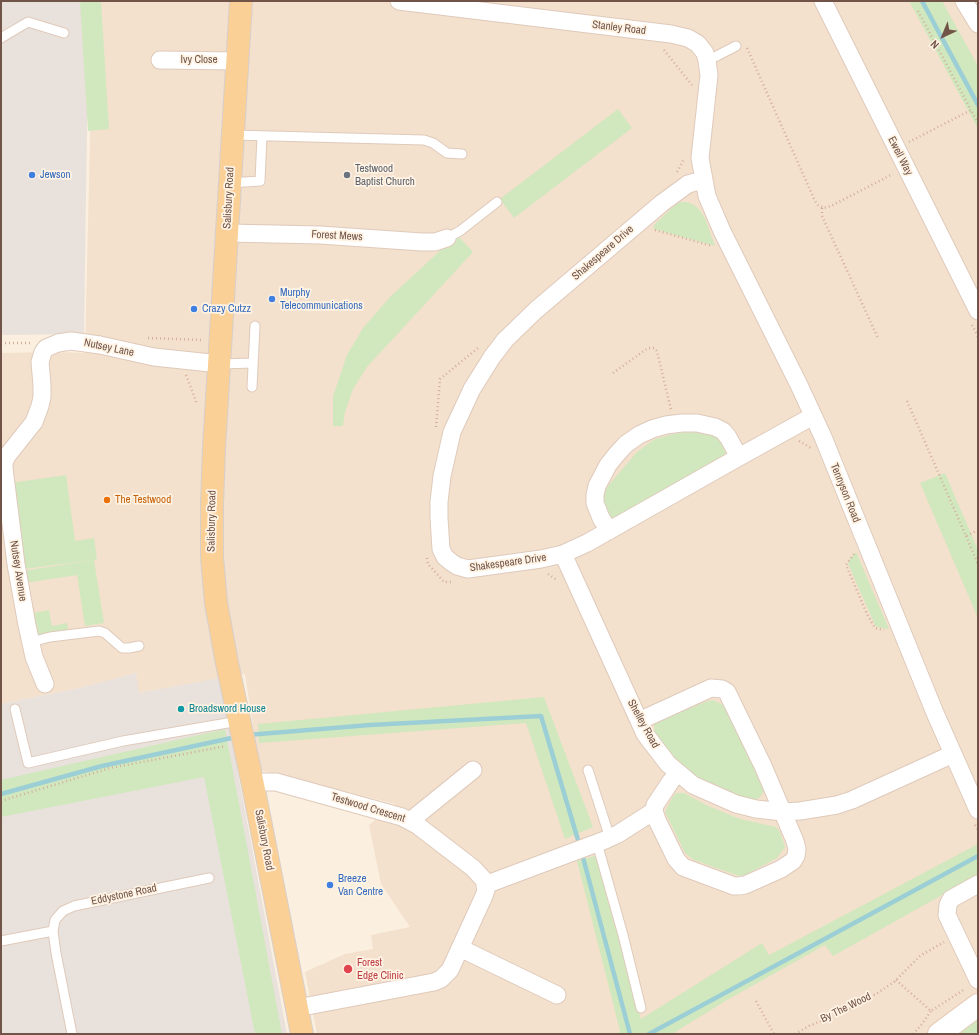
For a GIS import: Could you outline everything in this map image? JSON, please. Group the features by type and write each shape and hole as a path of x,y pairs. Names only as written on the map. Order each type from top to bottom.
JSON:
{"main road":[{"name":"Salisbury Road","path":"241,1 212,503 212,557 216,603 227,664 253,785 302,1034"}],"street":[{"name":"Stanley Road","path":"399,1 672,34 688,38 698,44 705,53 709,75 700,158 703,180"},
{"name":"Ewell Way","path":"823,1 978,311"},
{"path":"964,1 978,24"},
{"name":"Ivy Close","path":"160,60 238,61"},
{"name":"Tennyson Road","path":"703,180 707,196 722,231 813,416 953,754 976,817"},
{"name":"Shakespeare Drive","path":"703,180 688,184 672,195 536,310 506,340 483,370 472,389 452,432 442,476 440,502 441,549 445,557 457,566 468,569 541,559 563,554 609,531 813,416"},
{"name":"Forest Mews","path":"227,233 320,235 422,242 435,242 447,238"},
{"name":"Nutsey Lane","path":"46,348 58,343 71,341 100,345 154,358 220,364"},
{"name":"Nutsey Avenue","path":"45,684 34,658 16,564 4,463 7,456 38,414 42,397 40,357 46,348"},
{"path":"609,531 601,518 595,503 597,486 608,465 626,444 639,435 652,429 674,424 697,422 723,431 728,437 738,457"},
{"name":"Shelley Road","path":"563,554 638,721 655,748 668,764 693,784 713,795 736,804 756,809 800,812 837,805 852,800 953,754"},
{"path":"638,721 711,688 722,689 727,692 783,812 796,845 796,856 793,861 784,867 745,885 739,886 734,886 683,866 676,859 654,812 655,805 678,773"},
{"path":"410,821 473,770"},
{"name":"Testwood Crescent","path":"253,785 264,782 276,782 390,812 410,821 473,868 484,880 485,885"},
{"path":"297,1008 434,982 445,976 450,970 484,896 485,885 604,841 654,812"},
{"path":"939,1034 976,990 957,936 947,915 948,905 951,899 978,884"},
{"path":"460,948 557,995"}],"lane":[{"path":"1,38 28,22 64,33"},
{"path":"707,61 740,44"},
{"path":"233,135 424,140 433,143 447,153 462,154"},
{"path":"230,183 260,181 262,136"},
{"path":"447,238 460,231 496,202"},
{"path":"252,387 255,326"},
{"path":"220,364 253,363"},
{"path":"31,642 56,636 99,630 122,648 139,646"},
{"path":"15,709 28,763 123,740 239,721"},
{"path":"588,770 623,935 641,1008"},
{"name":"Eddystone Road","path":"53,931 55,920 64,911 74,906 209,878"},
{"path":"1,941 53,931 72,1034"}],"path":[{"path":"918,11 978,123"},
{"path":"740,44 815,201 822,208 822,216 878,338"},
{"path":"896,148 971,110"},
{"path":"822,208 831,206 906,167"},
{"path":"648,228 718,248"},
{"path":"1,343 38,344 46,348"},
{"path":"436,429 440,379 482,344"},
{"path":"612,373 648,348 654,348 657,351 674,424"},
{"path":"184,361 184,370 198,405"},
{"path":"907,401 978,564"},
{"path":"797,440 817,451"},
{"path":"966,536 978,530"},
{"path":"857,550 846,565 867,614 875,628 886,630"},
{"path":"542,570 558,580"},
{"path":"1,801 110,768 244,743"},
{"path":"976,817 978,830"},
{"name":"By The Wood","path":"795,1034 809,1026 852,1008 879,992 896,980 920,956 957,936"},
{"path":"896,980 931,1011"},
{"path":"913,1034 931,1011 976,990"},
{"path":"756,1001 774,1034"}],"shaded area":[{"path":"1,1 85,1 88,56 84,334 1,335"},
{"path":"88,1 978,1 978,1034 317,1034 305,972 345,954 373,949 371,935 410,927 381,884 369,825 395,804 260,770 245,674 138,693 136,673 79,688 1,704 1,353 85,353 92,55"},
{"path":"136,673 139,693 220,678 287,1034 1,1034 1,704 79,688"}],"green space":[{"path":"80,1 101,1 109,129 88,131"},
{"path":"909,1 942,1 978,66 978,129"},
{"path":"618,109 632,128 514,218 500,199"},
{"path":"680,202 687,202 698,208 705,218 715,246 654,229 654,225"},
{"path":"457,235 473,252 367,367 353,389 345,412 343,426 333,426 333,396 347,355 363,328 390,297"},
{"path":"709,430 717,432 727,448 727,453 724,458 613,520 607,518 599,491 604,493 608,486 637,452 655,439 679,433 692,432 708,435"},
{"path":"945,473 978,550 978,618 920,483"},
{"path":"66,475 75,541 94,538 97,559 94,560 104,623 85,626 77,575 25,583 23,571 92,560 24,569 11,483"},
{"path":"856,552 889,629 877,627 875,625 849,566 848,562"},
{"path":"49,610 52,626 67,623 68,630 38,636 34,613"},
{"path":"544,697 593,827 565,839 526,723 259,743 258,724"},
{"path":"713,700 732,709 765,786 760,797 755,801 748,800 697,779 678,765 655,735 654,723 669,712 676,714"},
{"path":"225,729 282,1034 255,1034 204,777 1,817 1,780"},
{"path":"676,793 684,793 708,806 740,819 776,827 780,832 785,847 777,858 745,875 739,876 694,860 685,853 665,812"},
{"path":"978,844 978,875 833,956 825,945 727,1000 672,1034 617,1034 620,1031 577,861 598,855 641,1019 762,943 769,955"},
{"path":"978,1017 978,1034 958,1034 963,1027"}],"waterway":[{"path":"922,1 978,105"},
{"path":"247,735 370,725 541,716 581,850 630,1034"},
{"path":"1,794 102,766 236,737"},
{"path":"649,1034 978,856"}],"place":[{"name":"Jewson","path":"32,175"},
{"name":"Testwood Baptist Church","path":"347,175"},
{"name":"Murphy Telecommunications","path":"272,299"},
{"name":"Crazy Cutzz","path":"194,309"},
{"name":"The Testwood","path":"107,500"},
{"name":"Broadsword House","path":"181,709"},
{"name":"Breeze Van Centre","path":"330,885"},
{"name":"Forest Edge Clinic","path":"348,969"}]}
